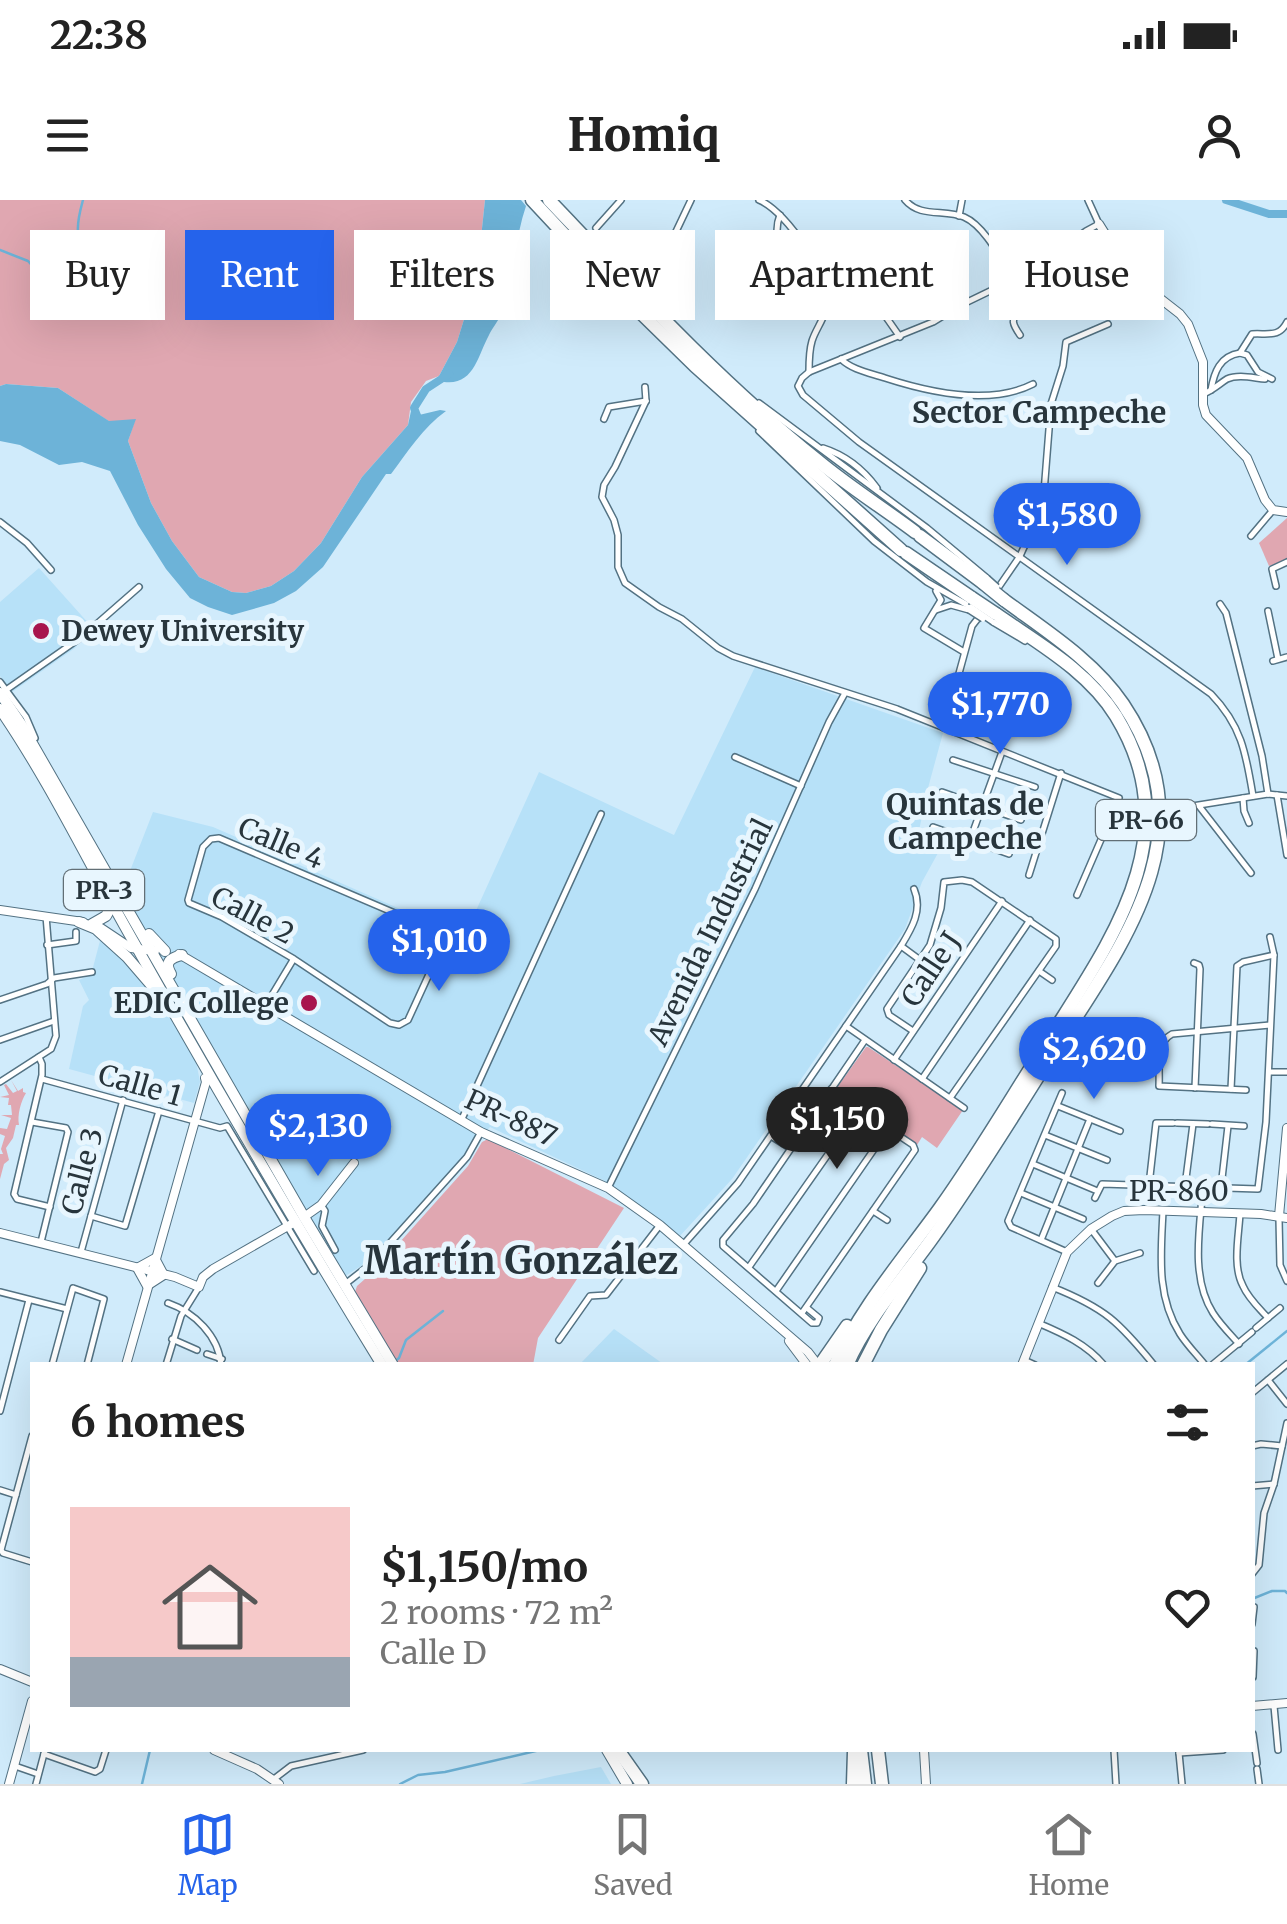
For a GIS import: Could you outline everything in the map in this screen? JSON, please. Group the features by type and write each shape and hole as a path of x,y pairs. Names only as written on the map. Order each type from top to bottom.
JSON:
{"highway":[{"name":"PR-66","path":"532,200 564,230"},
{"name":"PR-66","path":"549,200 573,230"},
{"name":"PR-66","path":"658,320 904,552 971,605 1081,674 1116,715 1142,780 1146,830 1126,911 941,1206 858,1322 837,1361"},
{"name":"PR-66","path":"728,388 819,462 985,580 1091,668 1116,694 1131,718 1144,744 1158,800 1155,860 1145,896 1124,940 948,1217 862,1336 837,1361"},
{"path":"865,1362 986,1159"},
{"path":"808,1359 837,1361"},
{"path":"618,1752 639,1784"},
{"path":"858,1752 859,1784"},
{"path":"875,1752 880,1784"}],"main road":[{"name":"PR-3","path":"3,692 118,890 214,1070 219,1092 293,1224 391,1362"},
{"name":"PR-3","path":"0,708 166,998 214,1070 260,1125 293,1224"},
{"path":"118,890 165,951"},
{"path":"92,924 106,916 112,904"},
{"path":"77,927 93,928 166,998"},
{"path":"182,954 170,959 168,968 214,1070"},
{"path":"202,1094 210,1090 219,1092"},
{"name":"PR-3","path":"340,1287 380,1362"},
{"path":"608,1752 627,1784"}],"street":[{"path":"596,228 621,200"},
{"path":"677,230 691,200"},
{"path":"763,200 792,230"},
{"path":"904,200 920,211 959,216 976,225 989,242"},
{"path":"959,216 962,200"},
{"path":"1088,200 1110,240 1122,247 1139,282 1188,324 1203,362 1207,393"},
{"path":"777,230 780,215"},
{"path":"1088,230 1099,224"},
{"path":"809,372 812,340 821,320"},
{"path":"888,320 900,337"},
{"path":"936,320 809,372 798,386 803,395 859,442 1211,694 1240,736 1253,796"},
{"path":"1012,320 1020,335"},
{"path":"1240,353 1252,334 1273,336 1287,322"},
{"path":"944,728 972,626 1020,556 1043,504 1052,404 1063,366 1064,346 1108,324"},
{"path":"1207,393 1236,376 1272,379 1258,372 1247,355 1226,358 1214,374 1207,393 1203,405 1206,415 1247,458 1265,500 1273,510 1287,512"},
{"path":"841,359 854,368 944,394 1010,393 1034,384"},
{"path":"645,387 646,402 604,485 602,497 614,520 618,568 625,583 733,656 898,709 1119,798 1076,895"},
{"path":"728,388 882,494 985,580"},
{"path":"728,388 767,440 874,541 940,596 940,603 924,628 964,652"},
{"path":"604,419 610,407 646,402"},
{"path":"1251,536 1273,510"},
{"path":"0,522 27,542 52,570"},
{"path":"1276,586 1272,569 1287,562"},
{"path":"927,582 971,605"},
{"path":"0,682 3,692 82,636 139,587"},
{"path":"1220,604 1226,613 1268,794"},
{"path":"933,612 951,605 971,605"},
{"path":"1268,611 1275,660 1287,658"},
{"path":"993,620 1081,674"},
{"name":"Avenida Industrial","path":"608,1188 755,889 844,692"},
{"path":"970,840 1002,752"},
{"path":"734,757 801,786"},
{"path":"954,760 1035,787"},
{"path":"1029,875 1062,774"},
{"path":"942,792 1021,820"},
{"path":"1180,808 1268,794 1287,796"},
{"path":"1277,795 1287,855"},
{"path":"1243,798 1249,823"},
{"path":"1199,806 1251,873"},
{"path":"461,1121 601,814"},
{"path":"933,827 1009,854"},
{"name":"Calle 4","path":"190,903 203,847 211,839 219,838 439,932 444,937 442,946 408,1020 399,1025"},
{"path":"913,1030 887,1009 930,945 944,882 972,882 1054,936 1057,942 1039,971 950,1098"},
{"path":"683,1245 738,1183 912,929 918,895 914,889"},
{"name":"Calle J","path":"894,1060 1002,901"},
{"name":"Calle 2","path":"190,903 294,959 390,1023 399,1025"},
{"path":"0,910 46,916 77,927 92,924 138,950"},
{"path":"0,1082 54,1044 46,916"},
{"path":"922,1079 1030,920"},
{"path":"48,945 76,941 77,927"},
{"path":"1095,1198 1102,1184 1258,1189 1269,1072 1274,954 1270,937"},
{"path":"900,946 920,960"},
{"name":"PR-887","path":"138,950 182,954 481,1132 608,1188 660,1225 780,1329 808,1359"},
{"path":"1230,1090 1237,966 1274,954"},
{"path":"266,1004 294,959"},
{"path":"1194,963 1200,969 1195,1088"},
{"path":"1039,971 1052,980"},
{"path":"0,1000 54,978 92,972"},
{"path":"0,1040 54,1020"},
{"path":"1096,1034 1127,1025 1161,1044"},
{"path":"1246,1090 1159,1086 1161,1044 1168,1035 1270,1025"},
{"path":"846,1026 964,1108"},
{"path":"776,1291 886,1132 892,1131 914,1150 804,1311 776,1291 723,1246 723,1240 753,1204 865,1040"},
{"path":"39,1056 42,1078 14,1196 50,1207"},
{"path":"193,1120 214,1070"},
{"path":"127,1362 202,1080 214,1070"},
{"path":"1269,1072 1287,1072"},
{"name":"Calle 1","path":"42,1078 220,1128 228,1126 293,1224"},
{"path":"749,1267 857,1113 854,1105 831,1089"},
{"path":"1062,1093 1008,1224 1067,1252"},
{"name":"Calle 3","path":"80,1253 122,1100"},
{"path":"1057,1106 1120,1131"},
{"path":"91,1216 125,1226 159,1111"},
{"path":"1041,1240 1090,1119"},
{"path":"32,1122 66,1128 68,1132 41,1244"},
{"path":"1148,1185 1156,1122 1244,1126"},
{"path":"1185,1186 1192,1124"},
{"path":"1220,1188 1228,1126"},
{"path":"1261,1214 1279,1200 1287,1128"},
{"path":"340,1287 390,1244 467,1157 481,1132"},
{"path":"1045,1135 1107,1160"},
{"path":"771,1136 790,1148"},
{"path":"167,1362 180,1316 198,1285 320,1205 354,1163"},
{"path":"1032,1164 1095,1190"},
{"path":"1203,1187 1199,1272 1202,1288 1213,1312 1238,1344"},
{"path":"1020,1193 1083,1219"},
{"path":"1279,1200 1284,1216 1280,1264 1285,1283"},
{"path":"320,1205 325,1211 322,1226 336,1250"},
{"path":"873,1211 887,1220"},
{"name":"PR-860","path":"1023,1362 1067,1252 1091,1229 1124,1211 1284,1216"},
{"path":"1162,1211 1160,1272 1164,1299 1180,1333 1206,1362"},
{"path":"1240,1213 1240,1280 1268,1318"},
{"path":"293,1224 314,1271"},
{"path":"559,1340 590,1296 606,1296 660,1225"},
{"path":"1091,1229 1115,1261"},
{"path":"0,1233 198,1285"},
{"path":"1098,1283 1115,1261 1140,1253"},
{"path":"136,1268 155,1256"},
{"path":"155,1256 169,1277"},
{"path":"136,1268 147,1286"},
{"path":"147,1286 169,1277"},
{"path":"53,1362 73,1288 104,1299 89,1362"},
{"path":"1052,1288 1102,1310 1126,1330 1152,1362"},
{"path":"0,1292 67,1309"},
{"path":"0,1411 29,1300"},
{"path":"168,1303 185,1310 204,1327 222,1362"},
{"path":"1213,1362 1280,1308"},
{"path":"1038,1323 1066,1334 1101,1362"},
{"path":"172,1340 197,1350"},
{"path":"207,1354 222,1362"},
{"path":"1255,1391 1287,1364"},
{"path":"1268,1380 1287,1404"},
{"path":"1255,1571 1259,1566 1264,1513 1287,1423"},
{"path":"1255,1446 1282,1446"},
{"path":"30,1448 1,1550 30,1561"},
{"path":"1255,1486 1274,1484"},
{"path":"0,1490 16,1494"},
{"path":"1255,1538 1261,1537"},
{"path":"0,1669 30,1681"},
{"path":"1255,1706 1287,1702"},
{"path":"1274,1706 1278,1750"},
{"path":"8,1784 30,1710"},
{"path":"36,1784 45,1752 94,1772 100,1769 105,1752"},
{"path":"219,1752 277,1782 291,1766 354,1752"},
{"path":"924,1752 926,1784"},
{"path":"1114,1752 1116,1784"},
{"path":"1179,1752 1182,1784"},
{"path":"1255,1752 1258,1784"},
{"path":"15,1766 38,1774"}],"shaded area":[{"path":"0,200 485,200 482,230 354,230 354,320 464,320 439,376 426,381 411,402 408,425 362,477 321,543 294,571 271,586 246,593 232,592 199,577 172,541 151,503 128,441 135,420 110,422 58,388 0,386"},
{"path":"485,200 521,200 526,206 520,230 482,230"},
{"path":"464,320 498,320 469,374 454,382 444,382 439,376"},
{"path":"0,386 58,388 109,421 136,419 128,441 151,503 172,541 199,577 232,592 246,593 271,586 294,571 321,543 362,477 408,425 411,411 419,415 446,411 423,432 391,474 386,474 323,567 296,591 274,603 232,615 190,598 138,525 110,471 82,462 59,465 20,445 0,441"},
{"path":"1287,518 1287,560 1269,566 1259,543"},
{"name":"Dewey University","path":"39,568 90,625 75,637 79,643 75,648 12,692 0,676 0,602"},
{"path":"755,667 943,733 917,840 938,853 922,882 905,929 732,1179 680,1236 603,1180 490,1127 369,1261 342,1278 119,899 153,812 213,827 464,937 539,772 674,835"},
{"path":"101,937 148,982 196,1061 200,1082 194,1103 69,1069 83,1006 89,1000 79,980 91,975"},
{"path":"866,1047 963,1110 937,1148 922,1137 917,1145 892,1130 884,1131 861,1115 860,1107 836,1089"},
{"path":"11,1080 18,1091 23,1088 26,1093 19,1125 6,1148 9,1160 0,1179 5,1136 0,1134 0,1128 7,1129 11,1118 1,1115 12,1115 9,1098 0,1097 9,1095 6,1084 13,1093 17,1091"},
{"path":"488,1139 624,1208 538,1338 534,1362 396,1362 355,1292 357,1286 468,1166 482,1142"},
{"path":"614,1329 660,1362 582,1362"},
{"path":"601,1767 611,1784 520,1784 554,1776"}],"waterway":[{"path":"0,250 28,261 47,282 62,283 80,276 85,264 78,228 83,200"},
{"path":"1226,200 1269,214 1287,214"},
{"path":"418,418 414,408 426,389 449,374"},
{"path":"394,1362 406,1340 443,1311"},
{"path":"1249,1362 1287,1331"},
{"path":"1255,1598 1272,1591 1287,1593"},
{"path":"142,1784 150,1752"},
{"path":"400,1784 418,1775 531,1752"}],"place":[{"name":"Dewey University","path":"41,631"},
{"name":"EDIC College","path":"309,1003"}],"district":[{"name":"Sector Campeche","path":"1039,412"},
{"name":"Quintas de Campeche","path":"965,821"},
{"name":"Martín González","path":"521,1260"}]}
